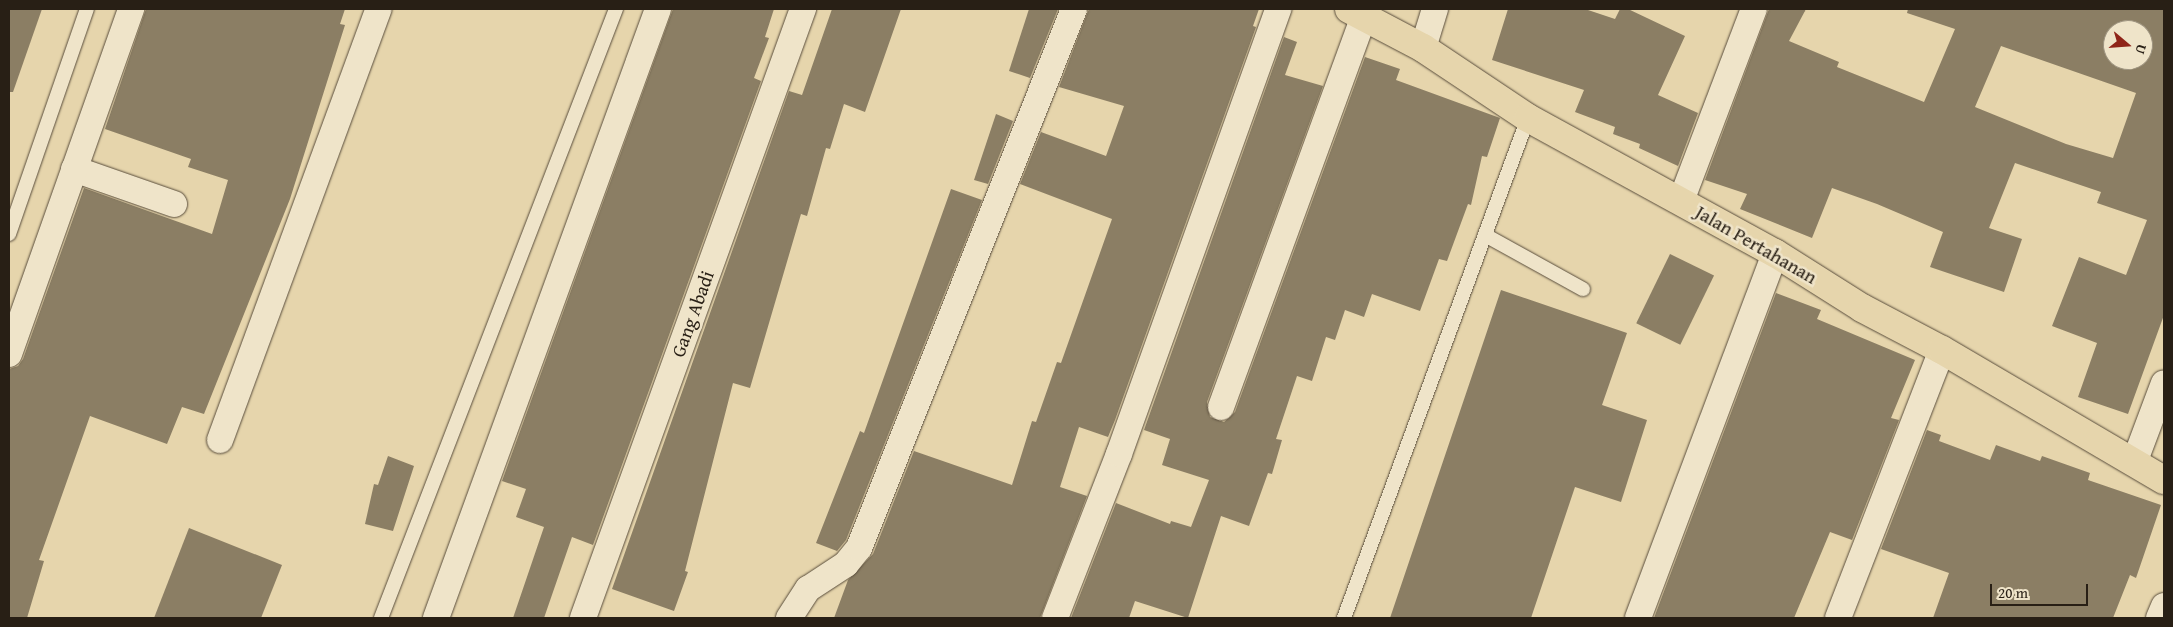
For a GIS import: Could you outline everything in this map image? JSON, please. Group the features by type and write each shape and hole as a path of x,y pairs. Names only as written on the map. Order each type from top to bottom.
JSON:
{"main road":[{"name":"Jalan Pertahanan","path":"1356,13 1423,48 1528,118 1776,253 1862,308 1942,350 2164,480"}],"street":[{"path":"9,354 131,9"},
{"path":"220,440 379,9"},
{"path":"436,618 658,9"},
{"name":"Gang Abadi","path":"582,618 803,9"},
{"path":"789,618 808,589 846,564 859,548 1074,9"},
{"path":"1055,618 1119,454 1278,9"},
{"path":"1423,48 1436,9"},
{"path":"1680,201 1754,9"},
{"path":"1220,407 1356,13"},
{"path":"74,169 174,204"},
{"path":"1638,618 1776,253"},
{"path":"1838,618 1942,350"},
{"path":"2134,463 2164,383"},
{"path":"2159,618 2164,606"}],"lane":[{"path":"9,234 86,9"},
{"path":"381,618 616,9"},
{"path":"1344,618 1528,118"},
{"path":"1485,235 1583,290"}],"building":[{"path":"9,9 42,9 13,92 9,92"},
{"path":"146,9 345,9 340,24 345,25 290,199 204,414 182,407 167,444 90,416 39,560 44,561 27,618 9,618 9,369 18,366 23,359 84,188 212,234 228,180 188,167 191,159 105,129"},
{"path":"673,9 774,9 765,37 769,38 754,78 761,81 593,545 572,537 544,618 513,618 544,527 516,517 526,489 502,481"},
{"path":"832,9 901,9 865,112 844,104 830,149 826,148 807,216 801,214 750,388 733,383 685,571 688,572 674,611 612,589 789,91 802,95"},
{"path":"1029,9 1058,9 1030,78 1009,71"},
{"path":"1089,9 1259,9 1253,26 1256,27 1108,437 1079,427 1060,487 1087,496 1040,618 834,618 848,580 873,554 914,451 1012,485 1032,421 1036,422 1057,362 1061,363 1112,219 1020,184 1041,132 1106,156 1124,106 1059,87"},
{"path":"1508,9 1585,9 1615,19 1620,9 1628,9 1685,36 1658,95 1698,113 1678,166 1639,148 1640,144 1613,134 1615,127 1575,112 1584,90 1492,60"},
{"path":"1769,9 1806,9 1789,41 1839,62 1837,67 1924,102 1955,29 1907,13 1908,9 2164,9 2164,315 2128,414 2078,397 2097,343 2052,326 2079,257 2126,275 2147,220 2097,203 2101,192 2015,163 1989,228 2022,239 2004,292 1930,267 1943,232 1877,204 1832,188 1812,238 1740,209 1747,194 1705,180","holes":["2001,46 2136,93 2113,158 2066,144 1975,107"]},
{"path":"1284,37 1297,42 1285,75 1323,86 1207,402 1210,417 1224,422 1235,412 1365,57 1400,69 1396,80 1500,118 1487,157 1482,156 1471,205 1468,204 1447,261 1439,259 1420,311 1372,294 1364,317 1345,310 1335,340 1326,337 1312,381 1297,376 1276,439 1282,440 1272,474 1268,473 1249,526 1221,516 1188,618 1135,601 1129,618 1071,618 1116,503 1170,524 1171,521 1191,527 1209,480 1162,465 1170,439 1144,430"},
{"path":"996,114 1013,121 988,184 974,180"},
{"path":"951,189 982,200 846,540 837,551 816,543 860,431 864,433"},
{"path":"1670,254 1714,275 1680,345 1636,323"},
{"path":"1501,290 1627,333 1602,405 1647,420 1621,502 1575,487 1531,618 1390,618"},
{"path":"1776,293 1821,310 1817,319 1915,360 1891,418 1899,420 1852,540 1830,532 1794,618 1654,618"},
{"path":"1927,430 1941,435 1939,441 1990,460 1996,445 2040,461 2042,456 2090,473 2088,480 2161,505 2136,578 2130,575 2113,618 1933,618 1949,573 1881,549"},
{"path":"388,456 414,466 393,531 365,524 374,484 378,485"},
{"path":"189,528 282,565 261,618 154,618"}]}
